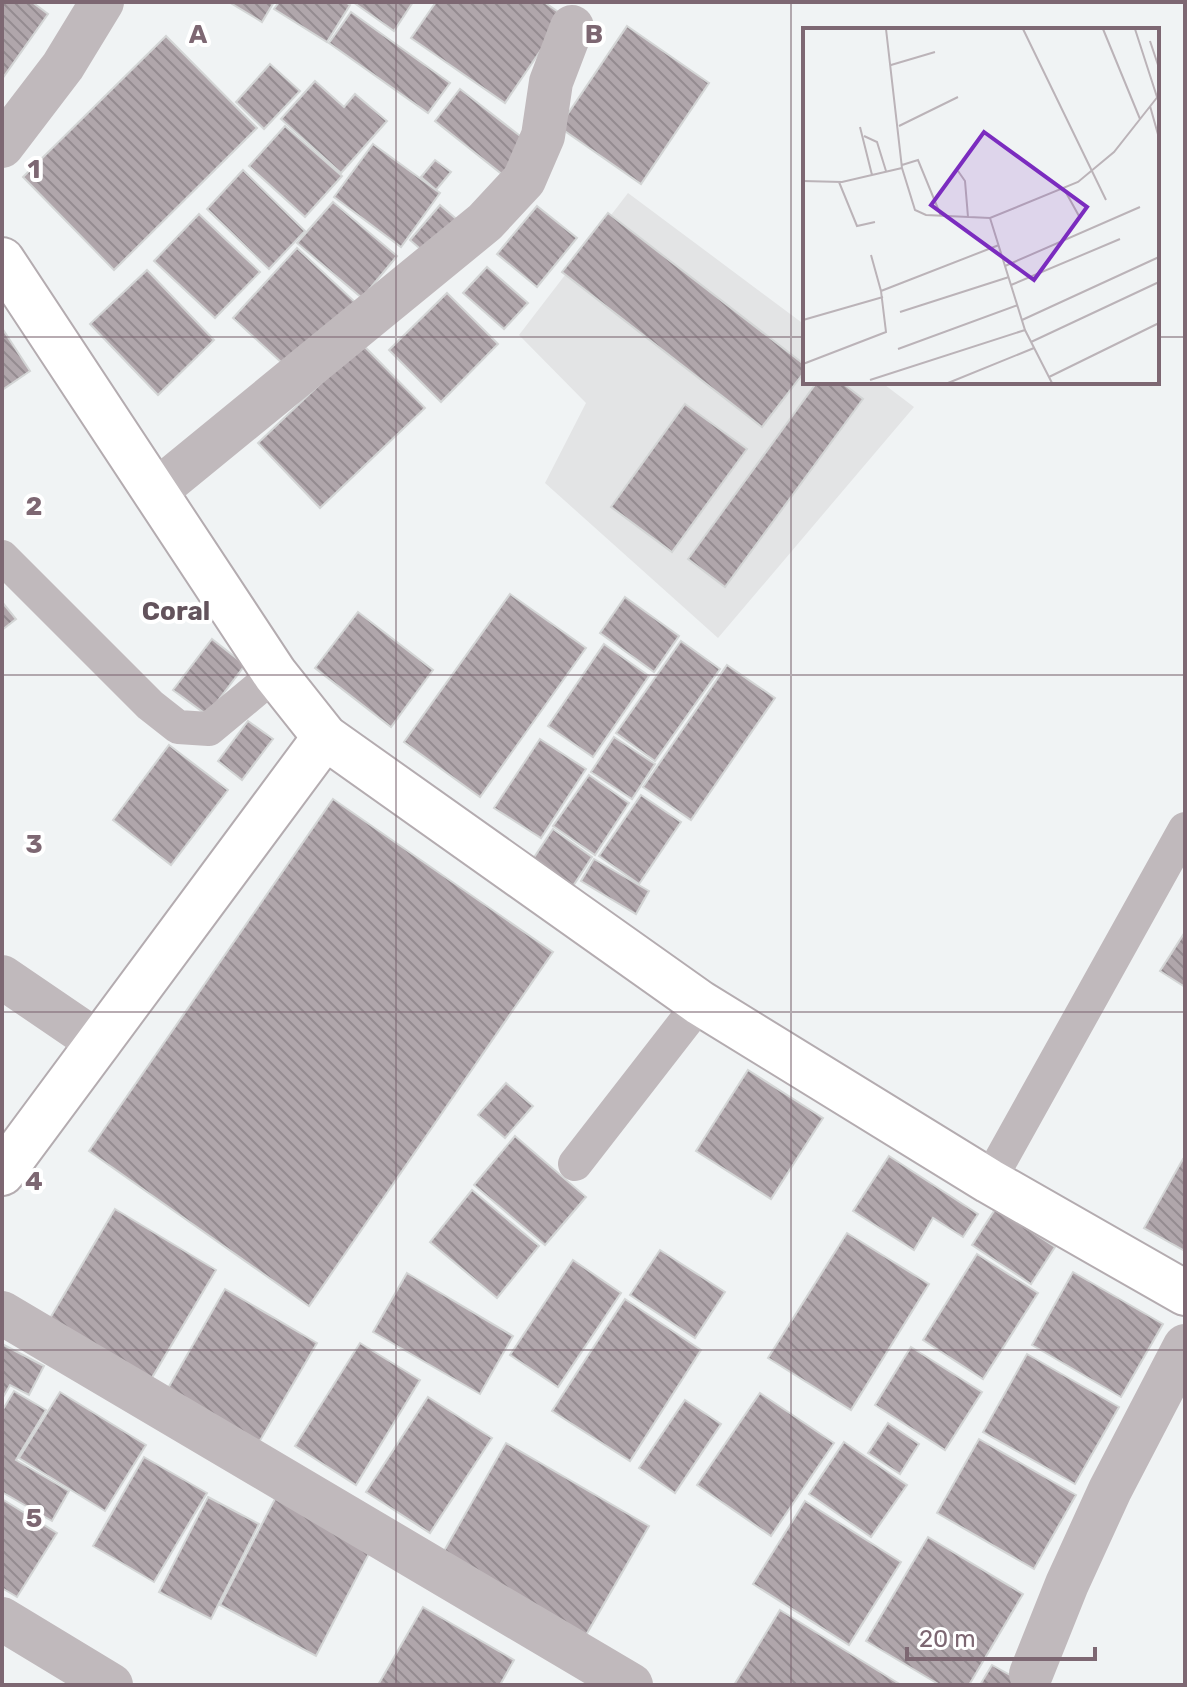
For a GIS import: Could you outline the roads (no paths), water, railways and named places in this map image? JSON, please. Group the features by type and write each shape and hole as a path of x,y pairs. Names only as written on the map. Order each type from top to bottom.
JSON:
{"street":[{"path":"2,146 63,66 102,2"},
{"path":"155,492 485,222 524,180 543,136 551,82 572,27"},
{"path":"2,260 275,674 325,737 700,1003 989,1181 1185,1293"},
{"path":"2,1173 325,737"},
{"path":"2,977 99,1043"},
{"path":"2,1313 631,1685"},
{"path":"1031,1674 1067,1584 1110,1490 1185,1346"},
{"path":"2,1619 111,1685"}],"lane":[{"path":"2,557 150,705 178,727 209,729 275,674"},
{"path":"989,1181 1185,829"},
{"path":"575,1164 700,1003"}],"district":[{"name":"Coral","path":"176,611"}]}
